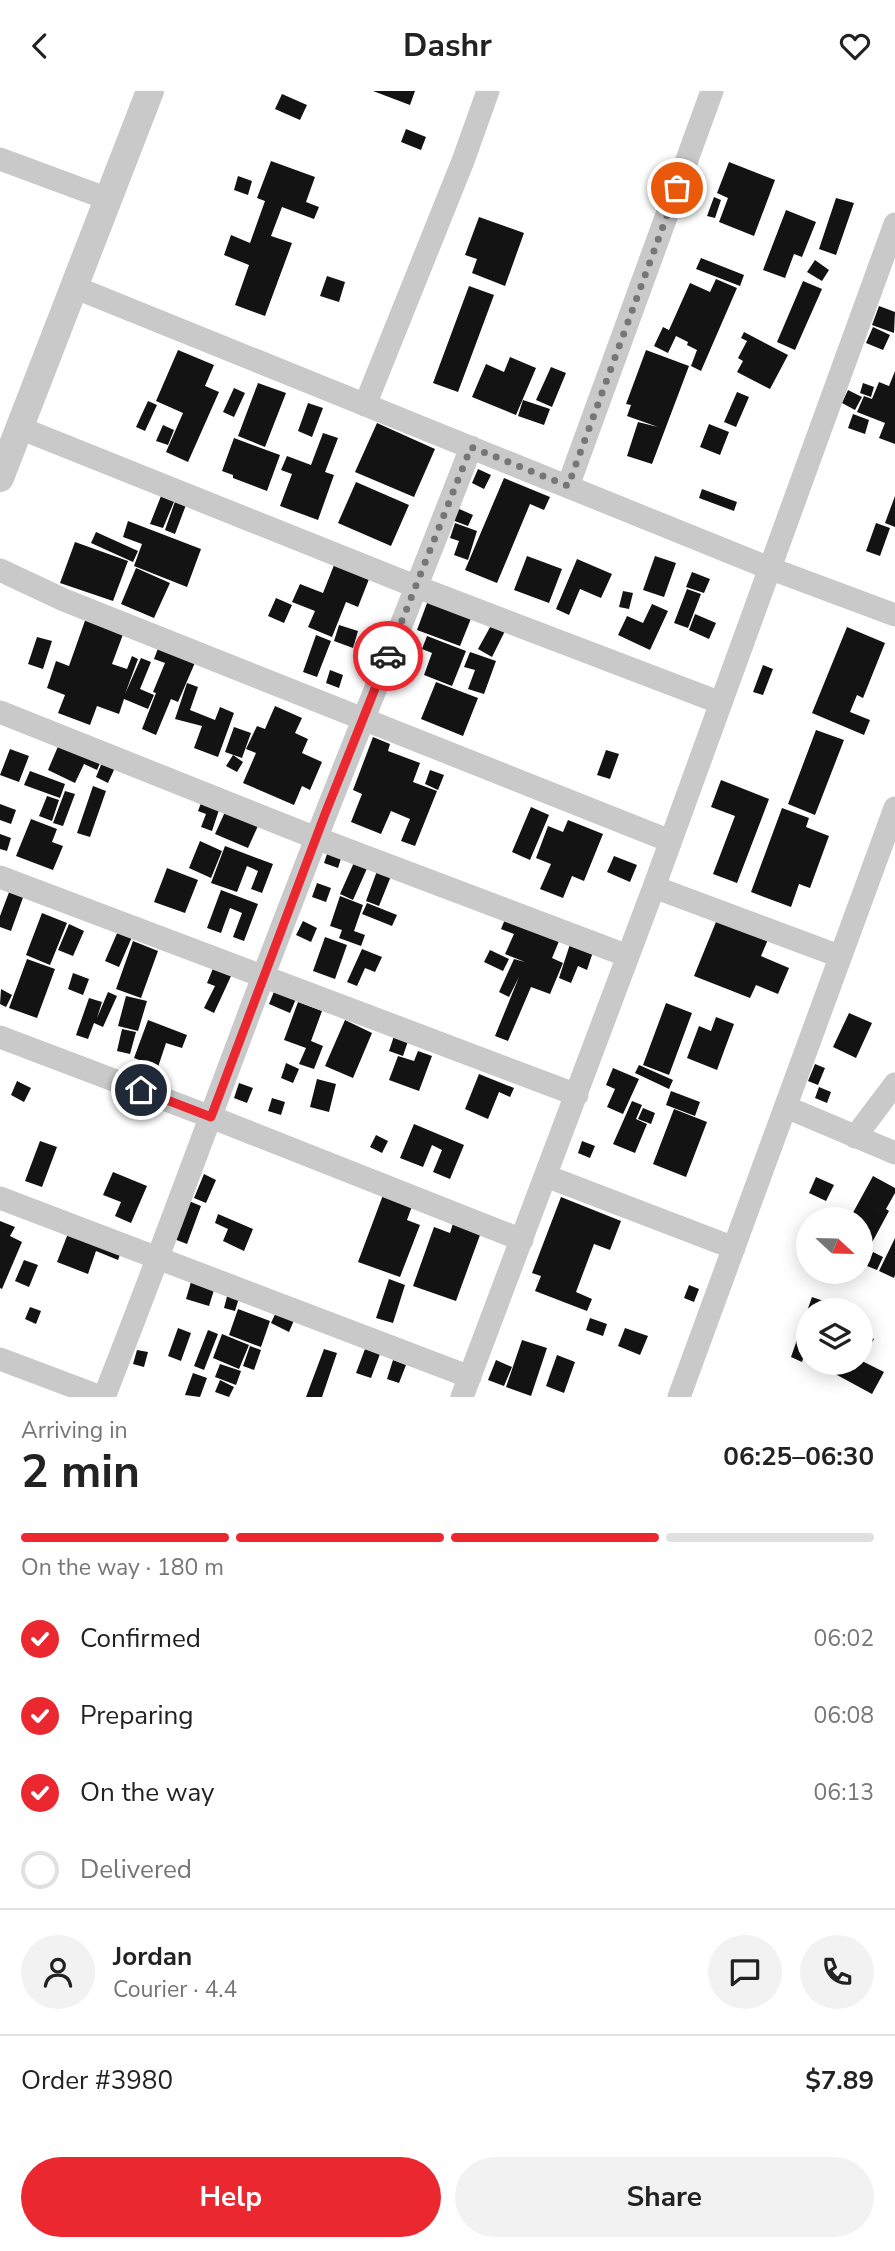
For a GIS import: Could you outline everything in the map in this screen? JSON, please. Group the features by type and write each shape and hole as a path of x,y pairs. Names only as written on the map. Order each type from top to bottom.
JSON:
{"street":[{"path":"0,478 150,91"},
{"path":"365,405 488,91"},
{"path":"568,486 712,91"},
{"path":"0,159 108,199"},
{"path":"0,1198 159,1259 466,1387 654,887 895,224"},
{"path":"74,287 769,568 895,615"},
{"path":"20,428 417,587 721,703"},
{"path":"0,1359 103,1397 159,1259 262,977 471,447"},
{"path":"0,570 64,600 670,841"},
{"path":"0,712 316,838 628,956"},
{"path":"679,1397 895,808"},
{"path":"0,877 577,1095"},
{"path":"654,887 839,956"},
{"path":"0,1037 522,1240"},
{"path":"855,1137 895,1084"},
{"path":"786,1107 895,1153"},
{"path":"546,1176 734,1248"}],"building":[{"path":"373,91 415,91 410,105"},
{"path":"282,94 307,105 300,120 275,109"},
{"path":"406,129 426,137 421,150 401,142"},
{"path":"271,161 315,177 306,202 319,207 314,219 282,207 271,236 292,243 265,316 235,305 249,265 224,255 231,235 250,243 265,201 257,198"},
{"path":"729,162 775,180 754,236 719,222 728,198 717,193"},
{"path":"238,176 252,181 248,195 234,190"},
{"path":"714,197 721,200 715,218 707,216"},
{"path":"836,198 854,203 836,255 819,249"},
{"path":"786,210 816,222 802,257 794,254 785,278 763,270"},
{"path":"479,217 524,233 505,286 472,273 477,259 465,255"},
{"path":"701,258 744,275 740,286 696,269"},
{"path":"815,260 829,270 822,281 807,272"},
{"path":"327,276 345,282 339,302 320,296"},
{"path":"716,279 737,288 701,371 691,366 697,350 687,345 688,342 676,336 668,353 654,346 663,327 669,330 690,283 710,292"},
{"path":"803,281 822,289 795,350 777,342"},
{"path":"469,286 494,295 458,392 433,383"},
{"path":"879,306 895,312 894,333 872,325"},
{"path":"873,327 890,335 883,350 866,343"},
{"path":"744,332 788,355 770,389 737,372 743,361 738,358 747,341 741,338"},
{"path":"178,350 214,365 205,386 219,392 188,462 166,452 183,413 156,401"},
{"path":"646,350 689,366 652,464 627,456 638,422 658,427 627,416 631,405 626,404"},
{"path":"510,357 536,368 516,415 472,397 486,364 504,372"},
{"path":"551,367 566,373 552,407 536,400"},
{"path":"895,371 895,444 879,438 885,423 857,412 864,396 872,399 879,382 889,386"},
{"path":"258,383 286,393 265,447 238,436"},
{"path":"863,383 874,387 871,397 860,393"},
{"path":"234,388 245,393 234,417 223,412"},
{"path":"848,390 862,397 855,410 842,403"},
{"path":"737,392 749,397 736,427 724,422"},
{"path":"523,400 550,409 544,425 518,416"},
{"path":"148,401 157,405 145,431 136,427"},
{"path":"308,403 323,408 312,437 298,431"},
{"path":"853,414 869,420 865,434 848,428"},
{"path":"377,423 435,449 414,497 355,472"},
{"path":"709,424 729,432 720,455 700,447"},
{"path":"163,425 174,430 168,445 156,441"},
{"path":"323,433 338,438 325,472 334,475 318,520 280,506 292,474 281,470 287,456 311,465"},
{"path":"234,438 280,455 267,491 222,471"},
{"path":"478,469 491,475 484,489 472,483"},
{"path":"504,478 550,497 544,510 530,504 497,583 465,570"},
{"path":"356,482 409,505 391,546 338,523"},
{"path":"702,489 737,502 734,511 699,498"},
{"path":"163,491 176,497 163,528 150,524"},
{"path":"178,493 189,497 175,534 165,530"},
{"path":"895,496 895,527 885,523"},
{"path":"457,508 473,515 468,526 452,520"},
{"path":"128,521 201,549 187,587 134,566 142,544 123,537"},
{"path":"455,523 477,531 468,560 454,555 459,541 450,538"},
{"path":"876,523 890,528 880,556 866,551"},
{"path":"96,532 138,551 133,562 91,543"},
{"path":"75,542 128,561 113,601 60,583"},
{"path":"338,555 373,569 358,607 346,602 332,637 308,627 315,611 292,602 300,584 323,593"},
{"path":"527,556 562,569 549,603 514,590"},
{"path":"655,556 676,563 664,597 643,590"},
{"path":"577,559 612,574 601,598 580,589 569,615 556,609"},
{"path":"136,568 170,583 154,618 121,604"},
{"path":"692,572 710,579 704,593 686,587"},
{"path":"687,589 701,594 688,628 674,623"},
{"path":"623,591 633,593 629,609 619,607"},
{"path":"430,595 474,611 460,646 417,630"},
{"path":"276,598 292,605 284,623 268,616"},
{"path":"652,604 668,611 650,650 618,635 627,616 643,623"},
{"path":"695,614 716,623 709,639 689,630"},
{"path":"87,615 125,629 112,664 127,669 132,656 138,659 125,694 141,658 151,662 140,689 154,695 148,709 124,699 119,714 97,706 90,725 58,713 65,695 47,688 56,661 69,666"},
{"path":"494,620 507,627 492,657 478,649"},
{"path":"339,625 358,631 353,648 334,641"},
{"path":"847,627 885,643 863,698 857,695 850,712 870,720 864,735 812,713"},
{"path":"316,635 331,641 317,677 303,672"},
{"path":"427,636 466,651 452,686 424,675 432,653 422,649"},
{"path":"37,637 52,641 43,669 28,664"},
{"path":"160,643 197,658 178,702 171,699 156,735 142,729 165,663 154,659"},
{"path":"470,652 496,661 484,694 468,689 475,670 464,667"},
{"path":"763,665 773,669 763,695 753,692"},
{"path":"330,670 343,675 339,688 326,683"},
{"path":"436,682 478,698 463,736 421,719"},
{"path":"187,683 198,687 190,710 215,720 220,707 234,713 218,757 194,748 202,726 175,719"},
{"path":"275,706 302,718 295,733 308,739 302,753 322,762 310,790 302,786 294,805 243,783 256,753 246,749 257,726 265,729"},
{"path":"234,727 251,733 242,758 225,752"},
{"path":"816,730 844,740 815,815 788,804"},
{"path":"373,737 390,744 388,751 420,763 413,782 437,791 415,846 401,841 410,819 391,811 381,834 351,822 362,794 353,790"},
{"path":"59,744 104,754 97,770 84,764 75,783 48,770"},
{"path":"10,749 29,756 19,782 0,775"},
{"path":"606,750 619,754 610,779 597,775"},
{"path":"105,755 118,761 108,783 96,777"},
{"path":"233,755 243,762 237,772 226,766"},
{"path":"430,770 444,775 438,790 425,784"},
{"path":"30,771 65,784 60,798 24,785"},
{"path":"721,780 769,799 737,883 713,874 735,816 711,807"},
{"path":"93,786 106,791 90,837 77,833"},
{"path":"65,791 75,794 63,826 53,823"},
{"path":"204,795 222,801 212,831 201,827 206,814 198,811"},
{"path":"47,796 59,800 52,821 39,816"},
{"path":"229,803 262,817 248,848 215,834"},
{"path":"0,804 16,810 11,824 0,820"},
{"path":"531,807 549,815 530,860 512,852"},
{"path":"782,808 809,818 806,827 829,836 810,888 799,884 791,907 751,892"},
{"path":"31,819 57,829 52,842 63,846 53,870 16,856"},
{"path":"568,820 603,834 584,881 572,876 563,898 540,889 551,864 536,858 548,826 563,832"},
{"path":"0,834 11,838 7,851 0,849"},
{"path":"200,841 222,851 211,878 189,868"},
{"path":"330,845 344,849 338,868 324,863"},
{"path":"225,846 273,864 262,893 251,889 258,871 247,866 237,892 211,883"},
{"path":"614,856 637,865 630,882 607,872"},
{"path":"356,858 369,864 353,900 340,894"},
{"path":"167,868 198,880 185,913 154,902"},
{"path":"377,871 391,876 379,906 366,901"},
{"path":"317,883 331,888 326,902 312,897"},
{"path":"11,887 25,892 11,931 0,927 0,916"},
{"path":"221,890 258,904 244,941 233,937 242,913 230,908 221,933 207,928"},
{"path":"340,896 363,905 354,931 365,935 361,946 339,938 342,930 330,926"},
{"path":"367,903 397,915 392,926 362,914"},
{"path":"508,912 562,934 552,958 563,963 550,994 531,987 508,1041 495,1036 519,977 509,997 499,992 514,959 525,962 505,954 514,934 501,929"},
{"path":"42,913 67,923 50,965 26,955"},
{"path":"718,917 769,937 761,956 789,968 778,994 756,985 750,998 694,976"},
{"path":"303,921 317,928 311,942 296,935"},
{"path":"69,924 84,931 73,956 58,950"},
{"path":"118,931 132,937 119,967 105,961"},
{"path":"325,937 347,945 335,979 313,971"},
{"path":"572,938 595,946 587,970 578,966 571,983 559,978"},
{"path":"133,941 158,951 141,998 116,989"},
{"path":"362,949 382,957 375,972 365,968 357,986 347,982"},
{"path":"490,950 509,959 503,971 484,962"},
{"path":"27,959 55,969 37,1018 9,1008"},
{"path":"214,966 232,974 214,1013 204,1008 215,986 207,983"},
{"path":"73,973 89,979 83,995 68,989"},
{"path":"1,989 12,995 6,1007 0,1004"},
{"path":"275,989 296,999 290,1013 269,1004"},
{"path":"108,992 117,996 103,1027 94,1023 88,1039 76,1035 89,998 102,1002 97,1018"},
{"path":"126,996 147,1001 138,1031 118,1026"},
{"path":"298,1002 322,1011 311,1041 323,1046 314,1069 299,1064 306,1048 284,1040"},
{"path":"666,1003 692,1013 669,1075 643,1065"},
{"path":"849,1013 872,1023 856,1058 833,1047"},
{"path":"716,1017 734,1024 717,1070 687,1058 699,1026 711,1031"},
{"path":"148,1020 187,1035 182,1048 166,1043 158,1067 134,1058"},
{"path":"345,1020 372,1033 353,1078 325,1066"},
{"path":"122,1029 136,1032 130,1054 117,1051"},
{"path":"394,1036 408,1041 403,1056 389,1051"},
{"path":"418,1051 432,1056 419,1091 389,1080 398,1056 414,1061"},
{"path":"286,1063 299,1069 293,1083 281,1078"},
{"path":"815,1064 825,1068 818,1085 808,1081"},
{"path":"639,1065 673,1080 669,1089 635,1073"},
{"path":"613,1068 639,1079 623,1114 607,1107 615,1089 606,1085"},
{"path":"479,1074 514,1088 510,1097 499,1092 488,1119 465,1109"},
{"path":"317,1079 336,1084 329,1112 310,1107"},
{"path":"17,1081 31,1088 24,1102 11,1095"},
{"path":"239,1083 253,1088 247,1103 234,1098"},
{"path":"819,1087 831,1092 827,1103 815,1098"},
{"path":"671,1091 700,1102 695,1116 666,1105"},
{"path":"272,1098 285,1102 281,1115 268,1111"},
{"path":"632,1101 642,1105 636,1119 647,1124 635,1153 613,1144"},
{"path":"643,1108 655,1113 651,1124 638,1119"},
{"path":"674,1109 707,1122 686,1177 653,1164"},
{"path":"414,1124 464,1145 450,1179 433,1172 442,1150 432,1145 423,1167 400,1158"},
{"path":"376,1135 388,1141 382,1153 370,1147"},
{"path":"40,1141 57,1147 42,1187 25,1181"},
{"path":"582,1141 595,1146 590,1158 578,1153"},
{"path":"113,1172 147,1186 131,1223 115,1216 121,1202 103,1195"},
{"path":"204,1174 216,1180 206,1203 194,1198"},
{"path":"873,1176 895,1188 886,1209 889,1211 873,1241 873,1207 856,1207"},
{"path":"816,1177 834,1185 826,1201 809,1193"},
{"path":"386,1187 415,1198 407,1220 420,1225 400,1277 358,1262"},
{"path":"561,1197 621,1221 610,1250 594,1244 576,1292 592,1299 587,1311 535,1291 541,1276 532,1273"},
{"path":"189,1201 201,1206 187,1244 174,1239"},
{"path":"218,1214 253,1229 244,1251 223,1241 228,1229 215,1223"},
{"path":"456,1214 484,1224 456,1301 413,1286 434,1227 450,1233"},
{"path":"0,1221 15,1227 10,1236 22,1242 2,1289 0,1288"},
{"path":"72,1223 124,1243 118,1260 96,1251 88,1274 57,1262"},
{"path":"895,1238 895,1275 894,1278 879,1271"},
{"path":"873,1252 883,1257 877,1270 873,1268"},
{"path":"24,1260 38,1265 29,1287 15,1281"},
{"path":"389,1279 405,1285 393,1323 376,1318"},
{"path":"191,1282 214,1290 209,1306 186,1299"},
{"path":"230,1285 242,1288 235,1311 224,1308"},
{"path":"689,1285 699,1289 694,1302 684,1298"},
{"path":"30,1307 41,1311 36,1324 25,1319"},
{"path":"238,1309 270,1321 261,1347 229,1335"},
{"path":"277,1310 295,1318 289,1332 271,1323"},
{"path":"590,1318 607,1324 603,1336 586,1330"},
{"path":"178,1328 191,1333 181,1361 168,1356"},
{"path":"625,1328 648,1336 640,1355 618,1346"},
{"path":"208,1330 218,1334 204,1370 194,1366"},
{"path":"222,1334 249,1345 239,1369 213,1358"},
{"path":"522,1340 547,1348 531,1396 506,1387"},
{"path":"796,1343 796,1359 791,1357"},
{"path":"250,1346 261,1350 254,1370 243,1366"},
{"path":"324,1349 337,1353 322,1397 306,1397"},
{"path":"365,1349 380,1354 371,1378 356,1373"},
{"path":"137,1350 148,1352 144,1367 133,1364"},
{"path":"557,1355 575,1362 564,1393 546,1386"},
{"path":"393,1360 406,1365 399,1383 387,1379"},
{"path":"496,1360 512,1367 504,1386 488,1380"},
{"path":"220,1364 241,1371 236,1385 215,1377"},
{"path":"873,1366 884,1372 872,1394 837,1375 873,1375"},
{"path":"193,1373 207,1378 200,1397 185,1395"},
{"path":"220,1380 234,1387 229,1397 215,1392"}],"way so far":[{"path":"388,656 471,447 568,486 677,188"}],"route":[{"path":"141,1090 211,1117 262,977 388,656"}]}
